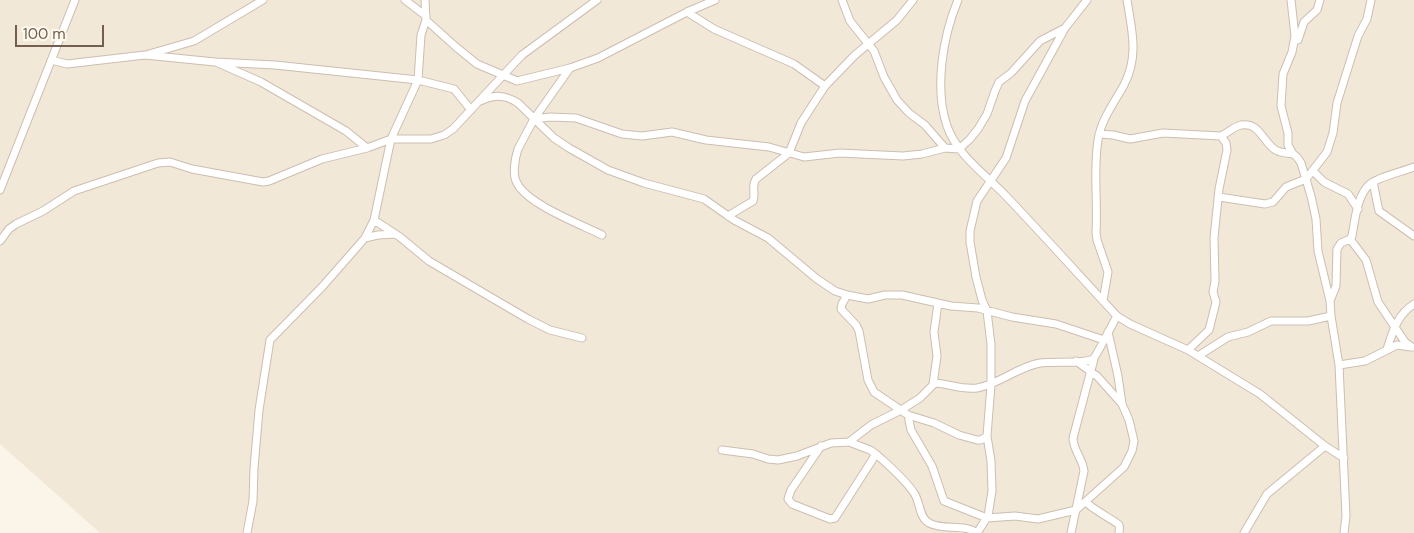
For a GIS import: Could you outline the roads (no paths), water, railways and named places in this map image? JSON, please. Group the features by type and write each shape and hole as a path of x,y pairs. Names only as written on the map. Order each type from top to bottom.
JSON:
{"street":[{"path":"0,190 75,0"},
{"path":"145,56 194,41 263,0"},
{"path":"406,0 477,64 514,81 570,68 607,55 687,12 715,0"},
{"path":"247,533 253,501 259,410 270,340 322,287 365,238 374,220 391,139 418,80 421,35 426,18 424,0"},
{"path":"0,242 9,229 16,224 43,211 74,192 158,163 170,162 192,169 263,182 322,159 367,148 391,139 424,140 444,135 453,129 501,76 532,46 596,0"},
{"path":"842,0 850,21 869,43 897,100 909,113 925,124 945,148"},
{"path":"728,216 753,201 753,185 756,179 789,153 801,123 825,86 869,43 897,20 913,0"},
{"path":"958,0 946,37 942,91 944,116 948,129 959,149 991,180 1117,316 1130,324 1188,350 1260,394 1325,446 1344,458"},
{"path":"722,450 753,454 778,460 797,456 831,443 849,442 876,454 915,494 923,517 928,522 943,526 967,528 977,533 990,510 992,491 992,461 988,436 991,344 988,310 980,295 969,236 977,201 1008,152 1022,108 1065,28 1087,0"},
{"path":"1103,301 1108,272 1096,232 1096,177 1099,134 1103,123 1125,84 1133,60 1134,40 1127,0"},
{"path":"1292,0 1295,32 1293,46 1283,74 1281,106 1288,133 1288,145 1292,154 1302,163 1316,219 1318,251 1330,301 1330,316 1339,365 1346,516 1344,533"},
{"path":"1293,46 1297,42 1304,22 1316,10 1320,0"},
{"path":"1219,197 1269,204 1276,200 1286,187 1306,179 1313,171 1329,148 1337,102 1358,36 1367,19 1371,0"},
{"path":"687,12 714,29 794,64 825,86"},
{"path":"534,119 550,117 576,118 622,134 642,136 672,132 706,140 769,147 804,157 840,153 903,156 922,154 945,148 959,149 978,129 987,114 994,91 1000,82 1011,73 1040,41 1065,28"},
{"path":"51,60 67,64 145,56 275,65 418,80 454,89 471,110"},
{"path":"215,62 261,82 346,131 367,148"},
{"path":"570,68 534,119 516,154 515,173 517,184 543,206 602,235"},
{"path":"480,100 492,96 511,99 518,103 554,138 608,170 644,183 704,199 728,216 768,238 831,289 847,295 868,299 895,294 938,303 988,310 1012,317 1056,324 1104,340"},
{"path":"1099,134 1130,139 1163,132 1221,136 1233,128 1250,125 1258,130 1274,149 1292,154"},
{"path":"1188,350 1209,330 1216,302 1213,292 1215,261 1213,249 1227,150 1226,143 1221,136"},
{"path":"1330,301 1336,286 1337,248 1341,243 1350,238 1362,196 1368,186 1373,182 1414,167"},
{"path":"1313,171 1324,182 1348,194 1358,209"},
{"path":"1373,182 1378,211 1414,236"},
{"path":"374,220 396,234 429,261 528,319 550,330 582,338"},
{"path":"365,238 396,234"},
{"path":"1350,238 1366,260 1378,302 1405,342 1413,348"},
{"path":"847,295 842,304 842,310 859,331 867,377 872,390 908,415 934,423 968,438 981,440 988,436"},
{"path":"849,442 871,425 920,398 933,384 937,356 934,332 938,303"},
{"path":"1387,349 1395,327 1404,311 1414,304"},
{"path":"1072,533 1084,471 1083,463 1072,438 1094,359 1117,316"},
{"path":"1198,356 1228,337 1248,332 1271,321 1308,321 1330,316"},
{"path":"1109,330 1130,324"},
{"path":"908,415 914,434 932,466 942,499 948,504 987,518 1015,516 1038,519 1076,510 1124,467 1134,444 1129,420 1122,404 1109,330"},
{"path":"1339,365 1365,361 1387,349 1397,346 1413,348"},
{"path":"933,384 938,383 965,389 991,385 1031,365 1052,361 1076,362 1094,359"},
{"path":"1076,362 1090,370 1122,404"},
{"path":"821,446 791,490 788,499 792,504 830,519 835,518 876,454"},
{"path":"1244,533 1267,494 1325,446"},
{"path":"1086,502 1096,511 1118,523 1119,533"}]}
